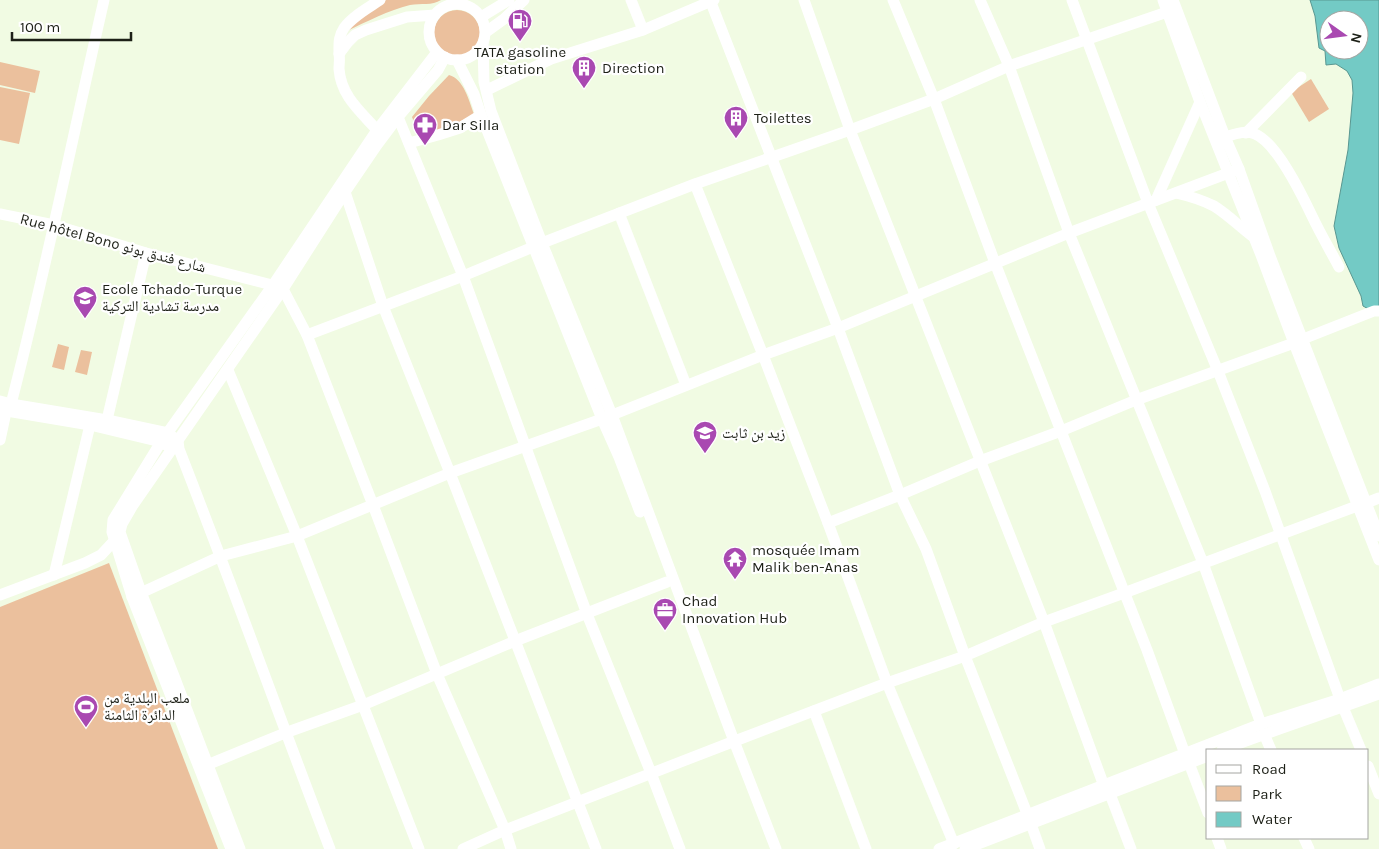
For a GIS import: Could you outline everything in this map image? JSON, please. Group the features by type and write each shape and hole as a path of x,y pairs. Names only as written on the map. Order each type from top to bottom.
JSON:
{"street":[{"path":"0,440 4,407 25,349 104,0"},
{"path":"377,130 347,96 340,77 339,40 343,30 354,18 380,0"},
{"path":"482,17 509,0"},
{"path":"524,0 484,37 479,50 466,59 458,60 441,55 430,38 430,30 435,15 452,2 471,4 482,17 484,24 484,37 483,65 491,111 537,245"},
{"path":"631,0 644,30"},
{"path":"486,90 551,59 644,30 711,0 838,328 900,495 926,549 965,656 1040,849"},
{"path":"804,0 850,130 1044,622 1131,849"},
{"path":"894,0 934,99 995,263 1206,808"},
{"path":"980,0 1009,66 1069,233 1203,563 1271,749"},
{"path":"1072,0 1218,371 1361,749"},
{"path":"1164,0 1172,7 1225,137 1233,171 1254,238 1299,341 1362,504 1379,560"},
{"path":"307,335 464,276 537,245 695,184 934,99 1009,66 1172,7"},
{"path":"1172,7 1200,102 1270,256 1290,318"},
{"path":"339,54 355,35 366,30 407,17 435,15"},
{"path":"240,849 204,766 137,594 114,541 112,532 113,520 164,437 278,287 398,117 438,70 441,55"},
{"path":"137,594 120,532 122,524 133,505 177,446 228,370 377,130 441,55"},
{"path":"458,60 537,245 607,417 730,742 768,849"},
{"path":"1246,133 1301,78"},
{"path":"1152,201 1200,102"},
{"path":"409,143 460,128 481,115"},
{"path":"398,117 464,276 587,614 680,849"},
{"path":"1225,137 1238,133 1253,134 1259,136 1276,153 1304,198 1339,267"},
{"path":"137,594 221,556 296,536 450,473 607,417 763,355 838,328 1069,233 1233,171"},
{"path":"695,184 828,523 887,682 954,844"},
{"path":"345,192 383,306 596,849"},
{"path":"1176,193 1213,206 1254,238"},
{"path":"619,213 686,385"},
{"name":"Rue hôtel Bono شارع فندق بونو","path":"0,214 54,224 146,252 278,287"},
{"path":"107,420 146,252"},
{"path":"278,287 307,335 437,674 505,830 511,849"},
{"path":"828,523 1136,400 1299,341 1374,311 1379,311"},
{"path":"228,370 296,536 419,849"},
{"path":"4,407 107,420 164,437 177,446 221,556 285,733 330,849"},
{"path":"4,407 90,425 164,437"},
{"path":"607,417 619,457 667,582 730,742 776,849"},
{"path":"54,575 90,425"},
{"path":"463,849 505,830 730,742 887,682 965,656 1044,622 1280,533 1379,498"},
{"path":"1362,504 1379,536"},
{"path":"0,595 101,555 114,541"},
{"path":"204,766 285,733 363,705 515,641 667,582"},
{"path":"1342,703 1379,684"},
{"path":"1212,749 1263,729 1342,703 1379,694"},
{"path":"814,711 866,849"},
{"path":"1224,749 1263,729"},
{"path":"940,849 1029,820 1206,752"},
{"path":"1187,759 1206,756"},
{"path":"204,766 231,849"},
{"path":"1369,769 1379,794"},
{"path":"965,849 1029,820"}],"green space":[{"path":"386,0 441,0 434,3 402,7 347,31 354,21"},
{"path":"457,10 470,14 476,20 480,33 476,46 470,52 457,56 444,52 438,46 434,33 438,20 444,14"},
{"path":"0,62 40,71 35,93 0,85"},
{"path":"449,75 459,81 468,97 474,114 452,126 419,135 412,117"},
{"path":"1311,79 1329,109 1309,122 1291,92"},
{"path":"0,87 30,93 19,144 0,140"},
{"path":"58,344 69,347 64,370 52,367"},
{"path":"81,350 92,352 87,375 75,372"},
{"name":"ملعب البلدية من الدائرة الثامنة","path":"109,563 218,849 0,849 0,607"}],"water":[{"path":"1310,0 1379,0 1379,313 1363,306 1361,296 1339,248 1334,226 1348,150 1353,93 1352,80 1347,71 1336,64 1326,65 1326,60 1369,60 1369,10 1319,10 1319,48 1315,16"}],"place":[{"name":"TATA gasoline station","path":"520,42"},
{"name":"Direction","path":"584,89"},
{"name":"Toilettes","path":"736,139"},
{"name":"Dar Silla","path":"425,146"},
{"name":"Ecole Tchado-Turque مدرسة تشادية التركية","path":"85,319"},
{"name":"زيد بن ثابت","path":"705,454"},
{"name":"mosquée Imam Malik ben-Anas","path":"735,580"},
{"name":"Chad Innovation Hub","path":"665,631"},
{"name":"ملعب البلدية من الدائرة الثامنة","path":"86,728"}]}
